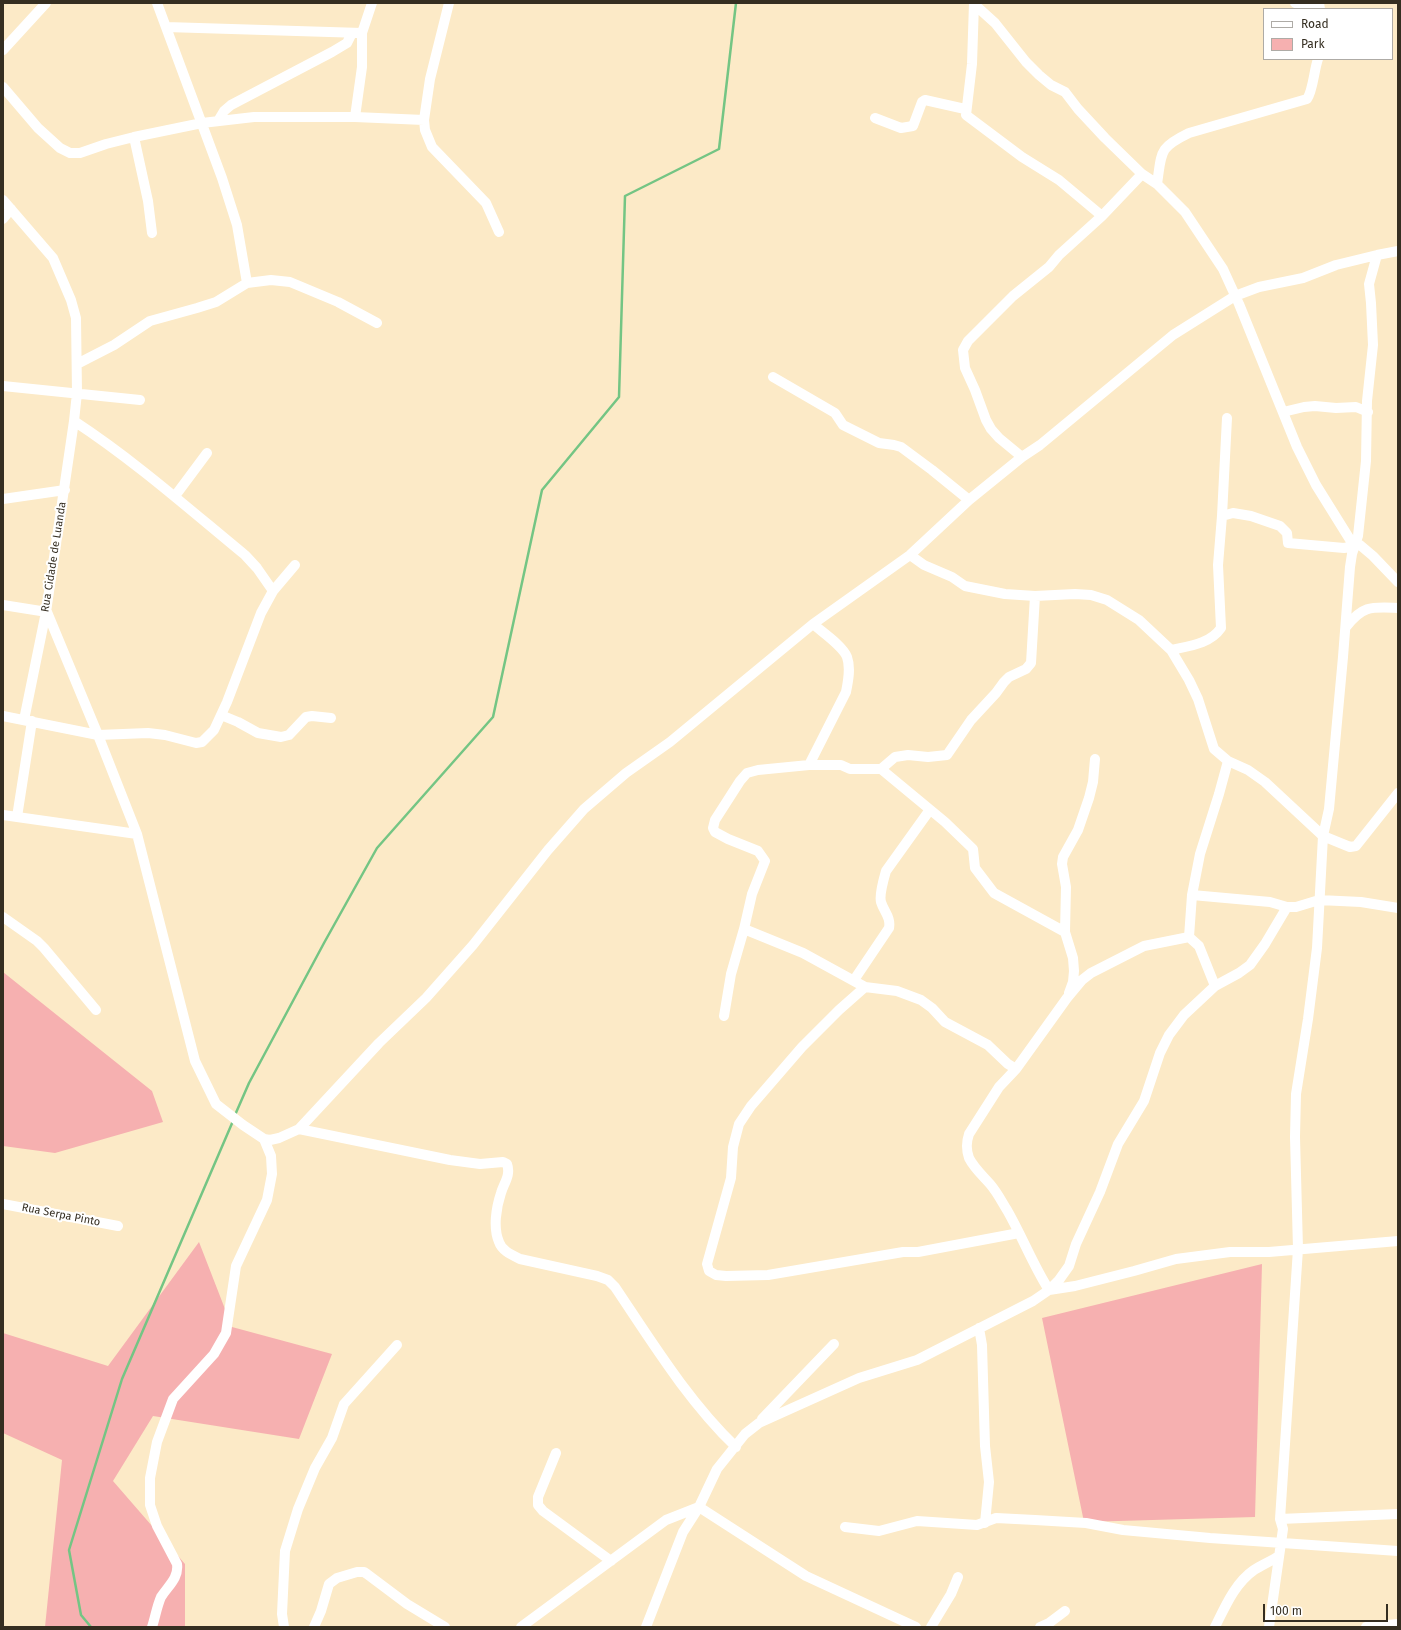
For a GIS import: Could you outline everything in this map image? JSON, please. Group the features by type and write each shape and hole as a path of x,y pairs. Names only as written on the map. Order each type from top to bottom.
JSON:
{"street":[{"path":"3,50 46,3"},
{"path":"157,3 222,178 237,225 248,283"},
{"path":"218,121 224,111 231,105 347,43 357,33 372,3"},
{"path":"449,3 430,79 424,120 428,140 432,147 486,203 499,232"},
{"path":"1295,3 1306,5 1311,8"},
{"path":"974,4 972,64 965,109 966,115 1035,166 1059,180 1102,216"},
{"path":"974,4 994,23 1038,75 1051,85 1065,92 1078,109 1105,138 1142,174 1157,184 1185,212 1223,269 1297,447 1316,485 1354,546"},
{"path":"166,27 357,33"},
{"path":"355,117 362,68 357,33"},
{"path":"1157,184 1164,148 1172,141 1189,133 1307,99 1311,94 1314,72 1318,60"},
{"path":"3,87 38,128 60,148 70,153 80,153 106,144 134,137 202,123 254,117 355,117 424,120"},
{"path":"875,118 901,128 912,126 922,102 925,100 965,109"},
{"path":"134,137 146,188 152,233"},
{"path":"1022,457 991,430 965,368 963,350 968,342 1013,296 1049,267 1102,216 1142,174"},
{"name":"Rua Cidade de Luanda","path":"3,200 54,258 63,278 76,318 77,393 74,421 65,490 28,720 17,817"},
{"path":"3,219 11,209"},
{"path":"264,1139 278,1138 299,1129 379,1043 426,998 474,945 548,850 584,809 626,773 670,742 813,624 910,555 969,500 1022,457 1040,445 1173,335 1235,296 1259,287 1302,278 1336,265 1398,251"},
{"path":"1269,1627 1283,1529 1280,1519 1298,1249 1295,1138 1296,1094 1316,956 1323,836 1329,809 1350,567 1354,546 1358,536 1366,462 1367,401 1373,345 1372,303 1369,284 1377,255"},
{"path":"77,364 114,345 150,321 216,302 248,283 271,280 290,282 338,302 377,323"},
{"path":"773,377 835,412 843,425 879,443 894,445 901,448 932,470 969,500"},
{"path":"3,386 140,400"},
{"path":"1283,412 1315,406 1336,408 1356,407 1368,412"},
{"path":"1171,650 1202,642 1216,635 1220,628 1218,565 1227,418"},
{"path":"74,421 108,443 175,496 245,555 257,568 273,591"},
{"path":"175,496 207,453"},
{"path":"3,499 65,490"},
{"path":"1222,516 1233,513 1251,516 1280,526 1287,533 1288,543 1344,548 1360,545 1367,550 1398,582"},
{"path":"910,555 924,565 952,577 965,586 1005,594 1035,596 1091,595 1107,600 1138,620 1171,650 1189,680 1195,693 1214,749 1228,761 1248,770 1265,782 1323,836 1350,847 1356,846 1398,793"},
{"path":"3,716 98,735 148,733 165,735 196,743 202,742 214,730 221,716 261,613 273,591 295,565"},
{"path":"724,1016 731,974 752,894 765,861 758,851 728,839 715,832 713,828 715,820 740,781 747,773 758,770 809,764 841,765 850,769 881,769 895,757 908,755 928,757 947,755 971,720 1004,682 1009,677 1026,669 1031,662 1035,596"},
{"path":"3,605 46,612 98,735 137,834 195,1061 216,1104 264,1139 271,1156 272,1174 267,1200 236,1266 226,1333 214,1354 173,1399 157,1442 150,1478 150,1505 157,1526 177,1564 178,1570 175,1578 161,1598 152,1627"},
{"path":"1346,626 1359,612 1371,608 1398,608"},
{"path":"809,764 846,692 848,680 847,658 843,651 813,624"},
{"path":"221,716 238,722 258,733 281,737 289,735 306,717 312,716 331,718"},
{"path":"1067,998 1073,982 1074,971 1073,958 1065,932 1066,887 1062,864 1078,830 1089,798 1093,782 1095,759"},
{"path":"1189,937 1192,895 1200,854 1228,761"},
{"path":"881,769 929,811 945,822 973,848 976,868 994,893 1065,932"},
{"path":"854,980 888,928 890,922 880,900 886,871 929,811"},
{"path":"3,815 137,834"},
{"path":"1192,895 1270,902 1287,907 1296,907 1319,900 1361,902 1398,908"},
{"path":"745,1434 759,1423 859,1378 917,1360 1033,1301 1049,1290 1059,1280 1069,1266 1076,1244 1100,1192 1118,1144 1144,1101 1160,1054 1169,1035 1184,1014 1214,986 1239,973 1250,965 1265,944 1287,907"},
{"path":"3,917 37,941 96,1010"},
{"path":"744,929 803,953 865,987 897,991 921,1000 932,1008 945,1022 988,1045 1008,1064 1016,1069"},
{"path":"1189,937 1199,946 1214,986"},
{"path":"1049,1290 1019,1232 991,1185 978,1171 970,1159 966,1150 966,1142 969,1134 999,1087 1016,1069 1067,998 1082,980 1091,973 1144,946 1189,937"},
{"path":"865,987 839,1010 802,1047 751,1106 739,1124 733,1147 731,1178 707,1264 709,1271 716,1276 768,1275 903,1252 918,1252 1019,1232"},
{"path":"299,1129 450,1160 480,1164 503,1162 507,1164 509,1174 501,1194 497,1212 496,1230 499,1243 509,1254 520,1259 597,1276 608,1280 615,1287 676,1376 711,1421 736,1447"},
{"name":"Rua Serpa Pinto","path":"3,1204 118,1226"},
{"path":"1049,1290 1075,1286 1176,1259 1230,1252 1269,1252 1398,1241"},
{"path":"1069,1266 1075,1286"},
{"path":"979,1328 982,1345 985,1446 989,1482 985,1523"},
{"path":"646,1627 683,1532 700,1507 717,1469 745,1434 763,1418 834,1344"},
{"path":"284,1627 282,1614 285,1551 298,1509 315,1468 332,1438 344,1404 397,1345"},
{"path":"556,1453 538,1497 538,1505 543,1511 611,1561"},
{"path":"521,1627 666,1520 700,1507"},
{"path":"700,1507 806,1576 916,1627"},
{"path":"1280,1519 1398,1514"},
{"path":"845,1527 879,1531 917,1522 977,1525 996,1518 1086,1523 1123,1530 1281,1544 1398,1552"},
{"path":"1215,1627 1224,1607 1243,1581 1253,1571 1279,1556"},
{"path":"314,1627 321,1611 329,1584 337,1578 360,1571 367,1574 407,1604 445,1627"},
{"path":"931,1627 951,1594 958,1577"},
{"path":"1040,1627 1049,1623 1065,1611"},
{"path":"1366,1627 1398,1624"}],"green space":[{"path":"3,972 152,1091 163,1122 55,1153 3,1146"},
{"path":"199,1242 232,1327 332,1354 299,1439 153,1416 113,1481 185,1564 185,1627 45,1627 62,1460 3,1433 3,1333 108,1366"},
{"path":"1262,1264 1255,1517 1084,1522 1042,1318"}],"waterway":[{"path":"235,1115 249,1083 377,848 493,717 542,490 619,397 625,196 719,149 736,3"},
{"path":"91,1627 81,1615 69,1550 122,1379 233,1121"}]}
